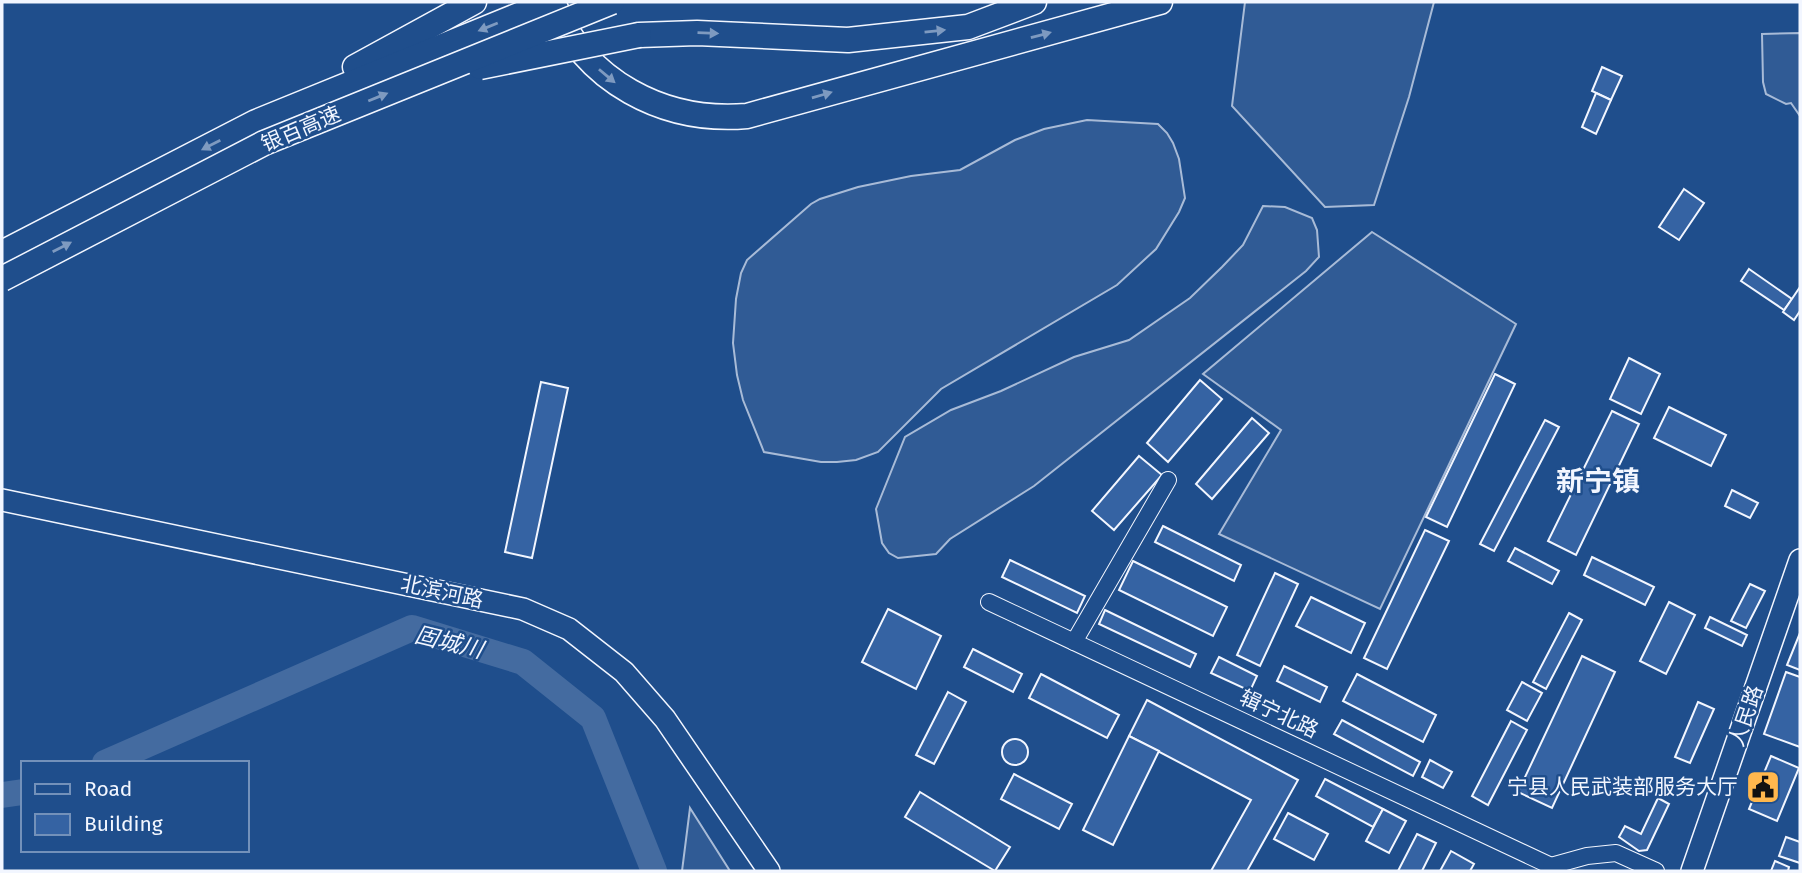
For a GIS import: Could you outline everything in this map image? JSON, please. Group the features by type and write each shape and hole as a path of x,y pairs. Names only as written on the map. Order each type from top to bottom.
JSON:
{"highway":[{"path":"256,122 474,2"},
{"path":"552,2 577,46 621,87 673,111 729,118 747,116 1160,2"},
{"name":"银百高速","path":"2,253 256,122 552,2"},
{"name":"银百高速","path":"2,279 264,144 612,2"},
{"path":"425,78 639,35 696,33 848,40 968,27 1034,2"}],"main road":[{"name":"北滨河路","path":"2,500 523,609 569,629 624,672 665,719 769,871"},
{"name":"人民路","path":"1692,871 1800,561"}],"street":[{"path":"1074,642 1168,480"},
{"name":"辑宁北路","path":"989,602 1552,869 1587,856 1616,853 1655,871"}],"shaded area":[{"path":"1245,2 1434,2 1409,97 1374,205 1325,207 1232,106"},
{"path":"1800,33 1800,116 1791,103 1786,104 1766,94 1763,82 1762,34"},
{"path":"1087,120 1158,124 1173,143 1179,159 1185,198 1156,249 1117,285 941,389 878,452 856,460 821,462 764,452 743,400 733,343 736,299 741,273 747,260 820,199 858,187 911,176 960,170 1015,140 1044,129"},
{"path":"1263,206 1285,207 1312,218 1317,230 1319,257 1306,271 1034,486 950,539 936,554 898,558 889,553 882,543 876,509 905,437 951,410 1001,391 1074,357 1129,340 1190,298 1222,267 1243,245"},
{"path":"1372,232 1516,324 1380,609 1219,534 1281,430 1203,374"},
{"path":"690,808 730,871 682,871"}],"building":[{"path":"1602,67 1622,76 1611,100 1592,91"},
{"path":"1596,93 1611,100 1596,134 1582,127"},
{"path":"1684,189 1704,203 1679,240 1659,227"},
{"path":"1749,269 1792,299 1784,310 1741,281"},
{"path":"1800,287 1800,311 1794,320 1783,312"},
{"path":"1629,358 1660,374 1641,414 1610,399"},
{"path":"1495,374 1515,384 1447,527 1426,517"},
{"path":"1200,380 1222,399 1168,462 1147,443"},
{"path":"541,382 568,388 532,558 505,552"},
{"path":"1669,407 1726,435 1711,466 1654,438"},
{"path":"1612,411 1639,424 1576,555 1548,541"},
{"path":"1252,418 1269,433 1212,499 1196,484"},
{"path":"1545,420 1559,427 1494,551 1480,544"},
{"path":"1139,456 1162,475 1114,530 1092,511"},
{"path":"1732,490 1758,503 1750,518 1725,506"},
{"path":"1163,526 1241,565 1234,581 1155,542"},
{"path":"1425,530 1449,541 1387,669 1364,658"},
{"path":"1515,548 1559,571 1552,584 1508,561"},
{"path":"1592,557 1654,587 1645,605 1584,575"},
{"path":"1010,560 1085,596 1077,613 1002,577"},
{"path":"1133,561 1227,607 1213,636 1119,590"},
{"path":"1275,573 1298,584 1260,666 1237,655"},
{"path":"1750,584 1765,591 1746,628 1731,621"},
{"path":"1311,597 1365,623 1351,653 1296,626"},
{"path":"1669,602 1695,615 1666,674 1640,661"},
{"path":"888,609 941,636 916,689 862,662"},
{"path":"1105,610 1196,654 1190,667 1099,624"},
{"path":"1569,613 1582,620 1546,689 1533,682"},
{"path":"1710,617 1747,635 1742,646 1705,628"},
{"path":"1800,633 1800,670 1787,665"},
{"path":"973,649 1022,674 1013,692 964,667"},
{"path":"1582,656 1615,672 1552,808 1518,792"},
{"path":"1219,657 1257,676 1250,691 1211,673"},
{"path":"1284,666 1327,687 1320,702 1277,681"},
{"path":"1786,672 1800,677 1800,747 1764,734"},
{"path":"1041,674 1119,715 1107,738 1029,698"},
{"path":"1357,674 1436,715 1423,742 1343,701"},
{"path":"1522,682 1542,693 1527,721 1507,710"},
{"path":"948,692 966,702 934,764 916,755"},
{"path":"1147,700 1298,780 1247,871 1211,871 1251,800 1129,736"},
{"path":"1698,702 1714,709 1690,763 1675,757"},
{"path":"1342,720 1420,762 1413,776 1334,734"},
{"path":"1511,721 1527,730 1488,805 1472,796"},
{"path":"1129,736 1159,751 1113,845 1083,830"},
{"path":"1015,739 1024,743 1028,752 1024,761 1015,765 1006,761 1002,752 1006,743"},
{"path":"1771,756 1799,768 1777,821 1749,809"},
{"path":"1430,760 1452,772 1443,788 1422,777"},
{"path":"1014,774 1072,804 1059,829 1001,799"},
{"path":"1325,779 1383,809 1373,827 1316,796"},
{"path":"920,792 1010,847 995,871 905,817"},
{"path":"1658,798 1669,804 1647,850 1639,851 1619,837 1625,826 1641,834"},
{"path":"1383,809 1406,821 1389,853 1366,841"},
{"path":"1288,813 1328,834 1314,860 1274,839"},
{"path":"1417,834 1436,843 1422,871 1398,871"},
{"path":"1786,837 1800,842 1800,863 1779,856"},
{"path":"1451,851 1474,864 1470,871 1440,871"},
{"path":"1775,861 1789,867 1788,871 1771,871"}],"waterway":[{"name":"固城川","path":"110,761 412,628 523,662 593,718 654,871"},
{"name":"固城川","path":"2,795 21,792"}],"place":[{"name":"宁县人民武装部服务大厅","path":"1763,787"}],"district":[{"name":"新宁镇","path":"1598,481"}]}
